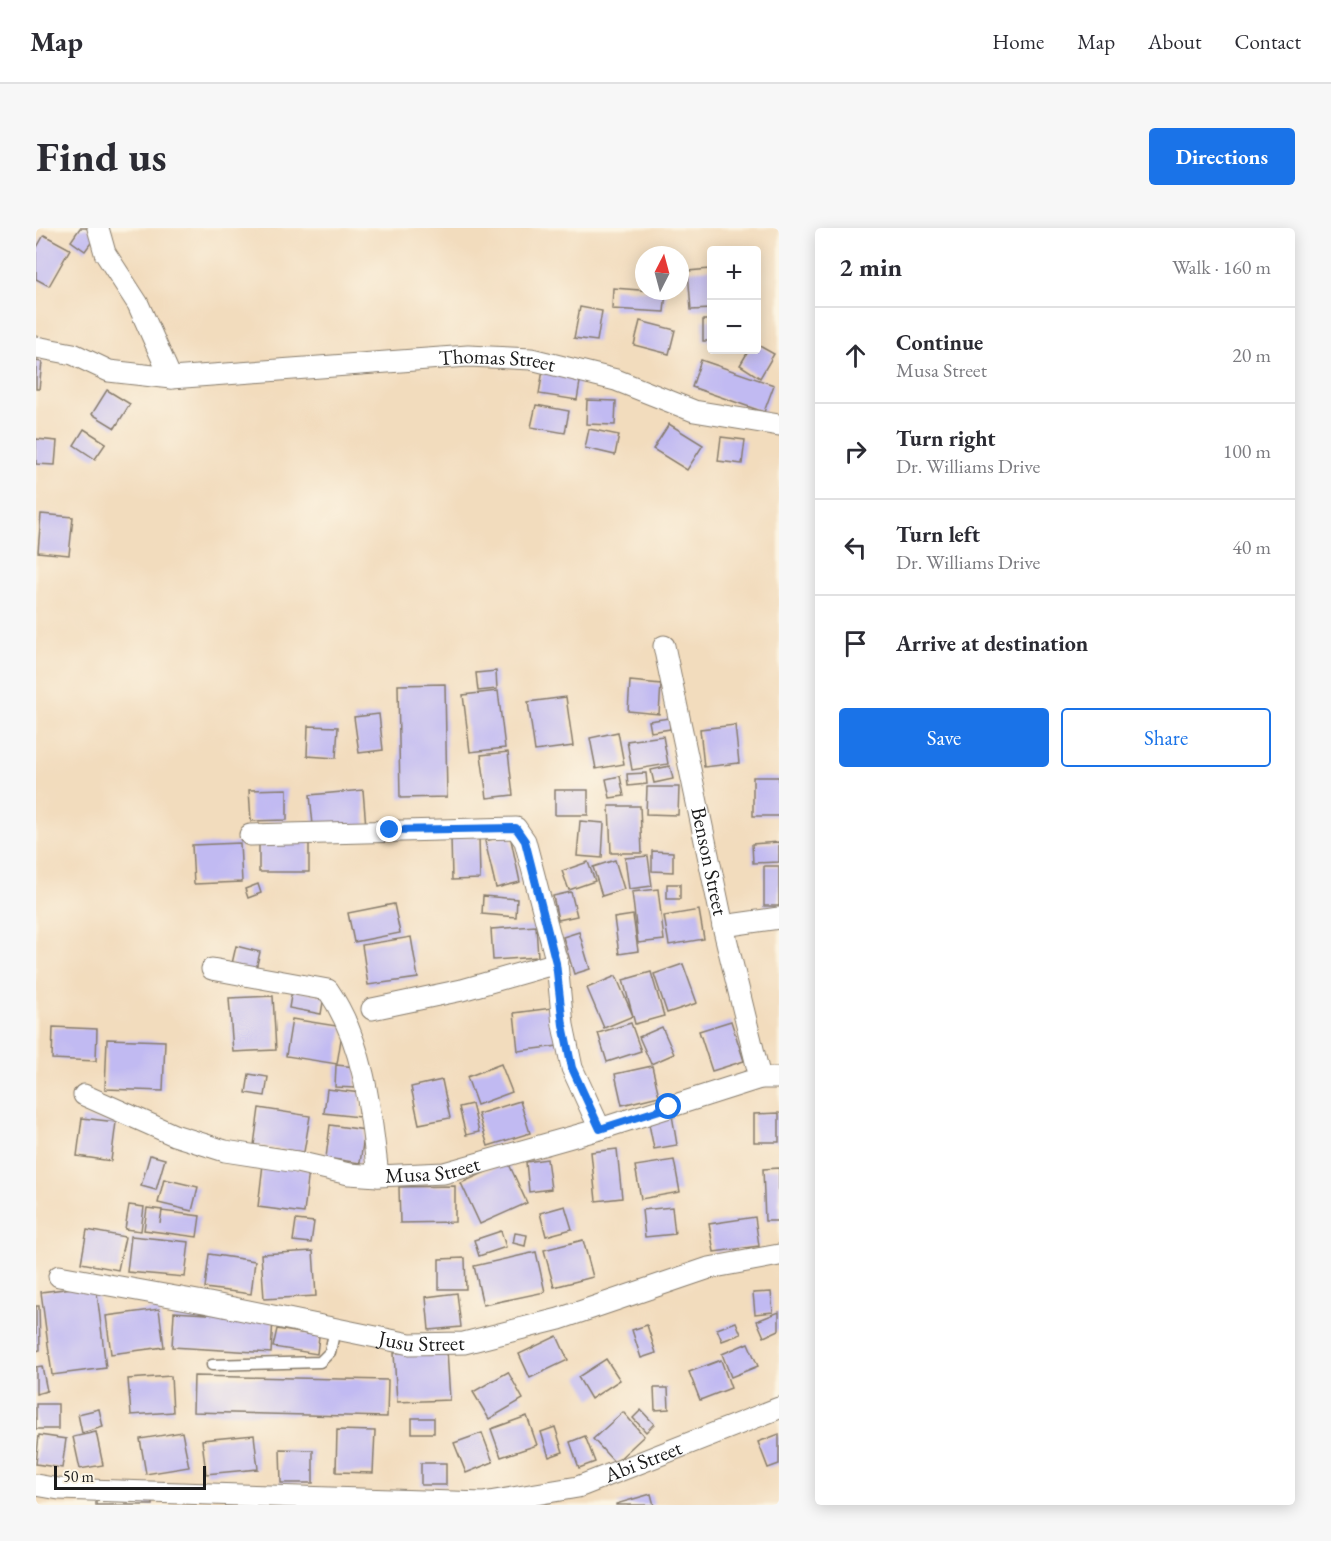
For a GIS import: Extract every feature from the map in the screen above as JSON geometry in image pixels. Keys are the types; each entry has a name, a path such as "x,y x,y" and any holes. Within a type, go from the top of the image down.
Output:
{"street":[{"path":"98,228 105,253 138,304 171,378"},
{"name":"Thomas Street","path":"36,347 73,354 109,370 171,378 468,356 531,359 616,380 694,411 779,425"},
{"name":"Benson Street","path":"664,646 723,926 770,1078"},
{"path":"250,835 516,828 525,841 556,963 563,1025 572,1068 600,1129"},
{"path":"723,926 779,918"},
{"path":"372,1009 462,990 556,963"},
{"path":"212,969 328,990 353,1036 372,1114 378,1176"},
{"name":"Musa Street","path":"84,1095 174,1135 225,1151 297,1162 349,1174 378,1176 444,1173 770,1078"},
{"name":"Jusu Street","path":"59,1276 410,1344 464,1343 559,1319 709,1268 779,1255"},
{"name":"Abi Street","path":"36,1485 59,1497 483,1503 578,1487 779,1408"}],"lane":[{"path":"212,1365 320,1362 330,1352 335,1329"}],"building":[{"path":"80,228 86,228 96,236 85,251 71,241"},
{"path":"44,235 70,249 49,286 36,279 36,249"},
{"path":"707,269 707,309 691,310 689,271"},
{"path":"613,288 635,290 635,300 665,300 664,312 612,309"},
{"path":"580,307 602,311 597,341 574,338"},
{"path":"703,320 707,320 707,341 703,341"},
{"path":"640,321 675,330 669,354 634,345"},
{"path":"761,347 774,354 760,378 740,365 747,354 761,354"},
{"path":"701,360 774,385 764,412 692,387"},
{"path":"36,361 42,362 39,389 36,389"},
{"path":"543,370 581,376 577,400 539,394"},
{"path":"107,390 130,404 115,428 92,414"},
{"path":"587,400 616,401 615,425 586,424"},
{"path":"536,405 569,411 565,433 531,427"},
{"path":"669,424 703,445 687,470 653,449"},
{"path":"84,429 106,443 95,459 74,445"},
{"path":"589,429 619,435 615,455 585,448"},
{"path":"721,437 745,440 742,464 718,461"},
{"path":"36,439 57,441 55,465 36,464"},
{"path":"41,514 73,517 69,555 38,552"},
{"path":"496,671 497,689 478,691 476,673"},
{"path":"630,681 661,684 659,714 628,711"},
{"path":"445,684 447,797 400,798 398,685"},
{"path":"498,691 505,748 470,752 463,695"},
{"path":"566,697 573,746 535,751 528,702"},
{"path":"379,714 383,750 359,753 354,717"},
{"path":"669,718 670,729 651,732 649,721"},
{"path":"735,725 739,763 704,767 700,729"},
{"path":"308,726 338,727 336,758 307,756"},
{"path":"618,732 624,764 596,769 590,738"},
{"path":"663,736 668,764 632,770 627,741"},
{"path":"508,752 513,795 487,798 481,755"},
{"path":"670,766 673,779 654,783 651,770"},
{"path":"646,773 647,784 628,786 627,774"},
{"path":"620,776 624,796 610,798 606,779"},
{"path":"753,777 779,777 779,816 753,816"},
{"path":"647,787 679,787 678,815 646,814"},
{"path":"287,789 287,820 251,821 249,790"},
{"path":"363,790 366,827 313,825 310,795"},
{"path":"555,790 588,790 588,815 555,815"},
{"path":"609,806 640,806 642,853 611,853"},
{"path":"580,821 604,823 602,858 577,856"},
{"path":"510,835 520,882 496,888 485,841"},
{"path":"479,836 480,879 452,880 451,837"},
{"path":"259,840 309,840 309,872 259,872"},
{"path":"779,842 779,862 753,863 752,844"},
{"path":"240,843 242,882 194,884 192,845"},
{"path":"652,851 673,852 673,872 652,871"},
{"path":"648,856 652,886 629,889 625,858"},
{"path":"615,860 624,889 602,896 593,867"},
{"path":"588,862 595,881 569,890 562,871"},
{"path":"764,866 779,866 779,906 764,906"},
{"path":"258,884 261,893 248,898 245,889"},
{"path":"667,884 680,884 680,899 667,899"},
{"path":"658,889 664,940 638,943 632,892"},
{"path":"571,892 577,916 558,920 553,896"},
{"path":"483,896 517,899 516,917 482,914"},
{"path":"394,904 400,933 354,942 348,913"},
{"path":"699,910 704,939 669,945 664,916"},
{"path":"633,915 638,951 619,954 614,918"},
{"path":"536,926 538,957 493,960 491,929"},
{"path":"579,932 590,969 574,974 563,937"},
{"path":"411,937 418,978 368,985 362,945"},
{"path":"236,946 260,952 255,973 231,968"},
{"path":"683,964 697,1003 667,1013 654,974"},
{"path":"651,972 664,1016 635,1024 623,980"},
{"path":"616,976 633,1016 604,1028 587,988"},
{"path":"292,990 324,996 321,1014 289,1008"},
{"path":"273,996 276,1050 233,1052 229,998"},
{"path":"552,1008 558,1046 518,1051 514,1013"},
{"path":"292,1019 343,1027 337,1064 286,1056"},
{"path":"731,1021 744,1061 712,1071 699,1031"},
{"path":"631,1023 641,1051 607,1062 598,1033"},
{"path":"53,1027 97,1029 96,1061 52,1059"},
{"path":"662,1027 674,1054 651,1064 639,1037"},
{"path":"107,1039 165,1041 163,1091 105,1089"},
{"path":"501,1064 512,1092 477,1105 467,1077"},
{"path":"336,1065 356,1067 355,1088 335,1087"},
{"path":"652,1066 659,1096 622,1105 615,1074"},
{"path":"249,1074 268,1077 265,1096 246,1093"},
{"path":"442,1080 450,1118 419,1124 411,1087"},
{"path":"327,1089 361,1093 359,1117 324,1113"},
{"path":"520,1101 530,1133 488,1146 478,1114"},
{"path":"472,1104 479,1132 466,1135 459,1107"},
{"path":"259,1108 310,1116 304,1152 254,1145"},
{"path":"779,1113 779,1142 754,1142 754,1114"},
{"path":"672,1115 677,1145 654,1149 648,1119"},
{"path":"82,1118 116,1122 111,1161 77,1156"},
{"path":"330,1125 365,1130 360,1163 326,1158"},
{"path":"617,1149 622,1198 596,1201 591,1152"},
{"path":"150,1155 165,1159 156,1190 141,1186"},
{"path":"547,1159 551,1189 529,1192 526,1162"},
{"path":"674,1160 680,1192 641,1199 635,1166"},
{"path":"508,1162 527,1203 480,1224 461,1183"},
{"path":"263,1164 309,1170 304,1213 258,1207"},
{"path":"779,1168 779,1221 765,1221 763,1169"},
{"path":"164,1179 198,1187 192,1211 158,1203"},
{"path":"455,1186 455,1222 400,1223 399,1187"},
{"path":"129,1205 144,1207 141,1231 125,1229"},
{"path":"565,1206 572,1229 546,1236 540,1213"},
{"path":"672,1207 675,1234 645,1237 642,1210"},
{"path":"147,1208 162,1210 160,1223 162,1211 200,1216 197,1237 144,1230"},
{"path":"755,1217 759,1246 714,1252 709,1224"},
{"path":"296,1220 314,1222 311,1243 293,1241"},
{"path":"87,1230 125,1237 118,1270 81,1263"},
{"path":"501,1231 506,1247 479,1256 474,1240"},
{"path":"515,1233 527,1235 525,1246 513,1243"},
{"path":"131,1236 189,1242 185,1277 127,1272"},
{"path":"583,1240 593,1277 554,1287 544,1250"},
{"path":"313,1251 316,1296 264,1299 261,1254"},
{"path":"536,1252 545,1292 483,1305 474,1266"},
{"path":"209,1254 255,1261 251,1294 205,1288"},
{"path":"465,1258 466,1289 439,1289 439,1259"},
{"path":"96,1285 106,1368 52,1375 41,1292"},
{"path":"771,1292 773,1312 755,1314 753,1293"},
{"path":"457,1293 461,1327 429,1330 426,1297"},
{"path":"36,1306 39,1306 40,1350 36,1351"},
{"path":"159,1309 164,1347 111,1354 106,1316"},
{"path":"174,1312 273,1318 271,1353 172,1347"},
{"path":"779,1312 779,1330 764,1337 757,1321"},
{"path":"736,1322 741,1334 722,1341 717,1329"},
{"path":"647,1325 656,1353 641,1358 632,1330"},
{"path":"277,1329 319,1336 317,1354 273,1347"},
{"path":"557,1336 568,1360 530,1378 519,1354"},
{"path":"748,1343 758,1366 731,1377 722,1354"},
{"path":"447,1350 450,1400 397,1402 394,1353"},
{"path":"606,1359 620,1380 591,1399 578,1377"},
{"path":"721,1360 731,1388 700,1400 689,1372"},
{"path":"42,1366 47,1391 36,1394 36,1367"},
{"path":"508,1372 523,1399 489,1419 473,1392"},
{"path":"171,1376 173,1412 131,1415 128,1379"},
{"path":"194,1376 388,1380 387,1417 193,1412"},
{"path":"654,1388 668,1388 669,1409 655,1410"},
{"path":"36,1404 58,1404 58,1429 36,1429"},
{"path":"99,1409 103,1427 82,1433 78,1414"},
{"path":"641,1410 654,1424 646,1432 633,1418"},
{"path":"623,1412 644,1436 615,1463 593,1439"},
{"path":"527,1416 537,1445 501,1457 491,1429"},
{"path":"412,1418 434,1418 434,1433 412,1433"},
{"path":"555,1427 563,1452 549,1457 541,1432"},
{"path":"337,1430 375,1431 373,1473 336,1472"},
{"path":"96,1432 103,1465 80,1469 73,1437"},
{"path":"182,1432 189,1467 146,1474 140,1439"},
{"path":"482,1433 493,1462 466,1473 454,1443"},
{"path":"779,1434 779,1464 768,1468 758,1442"},
{"path":"39,1435 66,1439 62,1468 36,1464"},
{"path":"254,1435 258,1469 206,1474 202,1440"},
{"path":"585,1436 595,1462 579,1468 570,1442"},
{"path":"280,1449 313,1450 313,1483 281,1483"},
{"path":"421,1463 446,1463 446,1485 421,1485"},
{"path":"651,1494 654,1505 616,1505 616,1504"},
{"path":"96,1501 153,1502 153,1505 96,1505"}],"route":[{"path":"390,830 507,826 516,828 525,841 556,963 563,1025 572,1068 600,1129 669,1107"}]}
